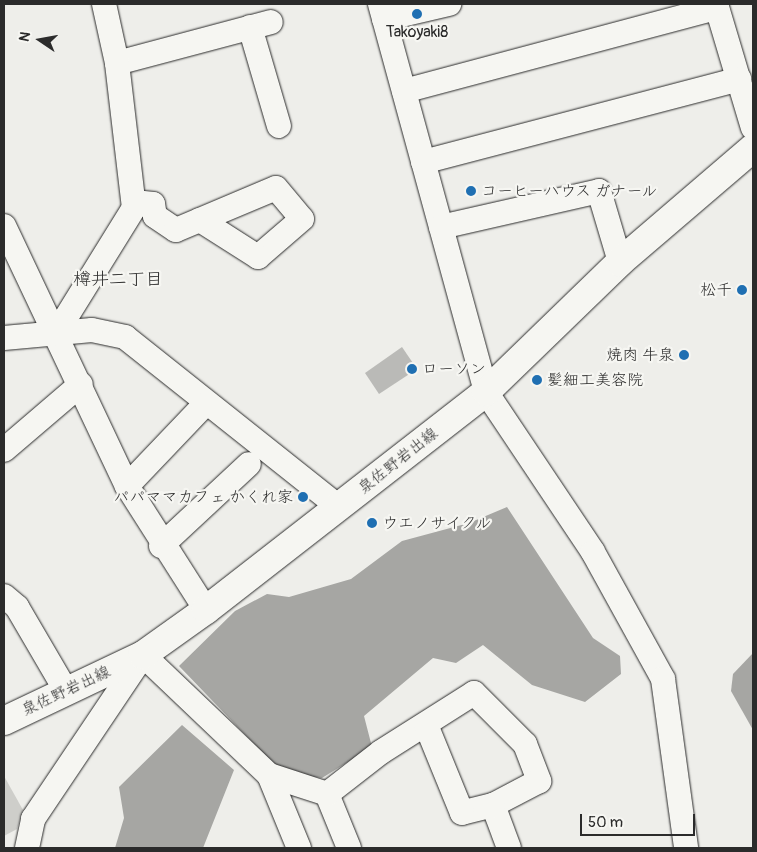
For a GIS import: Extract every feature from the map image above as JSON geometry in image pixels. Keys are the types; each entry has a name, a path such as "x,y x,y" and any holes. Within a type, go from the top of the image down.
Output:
{"main road":[{"name":"泉佐野岩出線","path":"4,721 143,655 206,610 486,392 620,262 753,148"}],"street":[{"path":"57,332 134,208 116,63 104,4"},
{"path":"449,4 382,12 486,392 593,552 663,679 686,848"},
{"path":"404,91 717,6 753,128"},
{"path":"116,63 261,25 279,126"},
{"path":"423,162 739,79"},
{"path":"441,227 599,191 620,262"},
{"path":"134,202 152,204 155,216 176,230 200,220"},
{"path":"4,226 57,332 127,486 161,546 206,610"},
{"path":"4,338 92,330 125,337 205,404 338,507"},
{"path":"4,450 81,384"},
{"path":"127,486 205,404"},
{"path":"161,546 249,464"},
{"path":"4,596 17,606 66,691"},
{"path":"28,848 33,819 143,655 269,775 299,848"},
{"path":"327,794 426,725 474,693 525,744 539,781 493,805 462,813 426,725"},
{"path":"269,775 327,794 349,848"},
{"path":"493,805 509,848"}],"shaded area":[{"path":"507,507 593,638 620,656 621,674 585,702 532,685 483,645 456,663 433,658 364,716 372,747 322,778 282,773 179,666 235,611 267,594 289,597 351,579 402,541 469,523"},
{"path":"753,653 753,730 731,691 733,674"},
{"path":"182,725 234,770 203,848 115,848 124,818 119,787"},
{"path":"4,776 23,810 17,829 4,836"}],"building":[{"path":"402,347 417,369 379,394 365,373"}],"place":[{"name":"Takoyaki8","path":"417,14"},
{"name":"コーヒーハウス ガナール","path":"471,191"},
{"name":"松千","path":"742,290"},
{"name":"焼肉 牛泉","path":"684,355"},
{"name":"ローソン","path":"412,369"},
{"name":"髪細工美容院","path":"537,380"},
{"name":"パパママカフェ かくれ家","path":"303,497"},
{"name":"ウエノサイクル","path":"372,523"}],"district":[{"name":"樽井二丁目","path":"118,280"}]}
